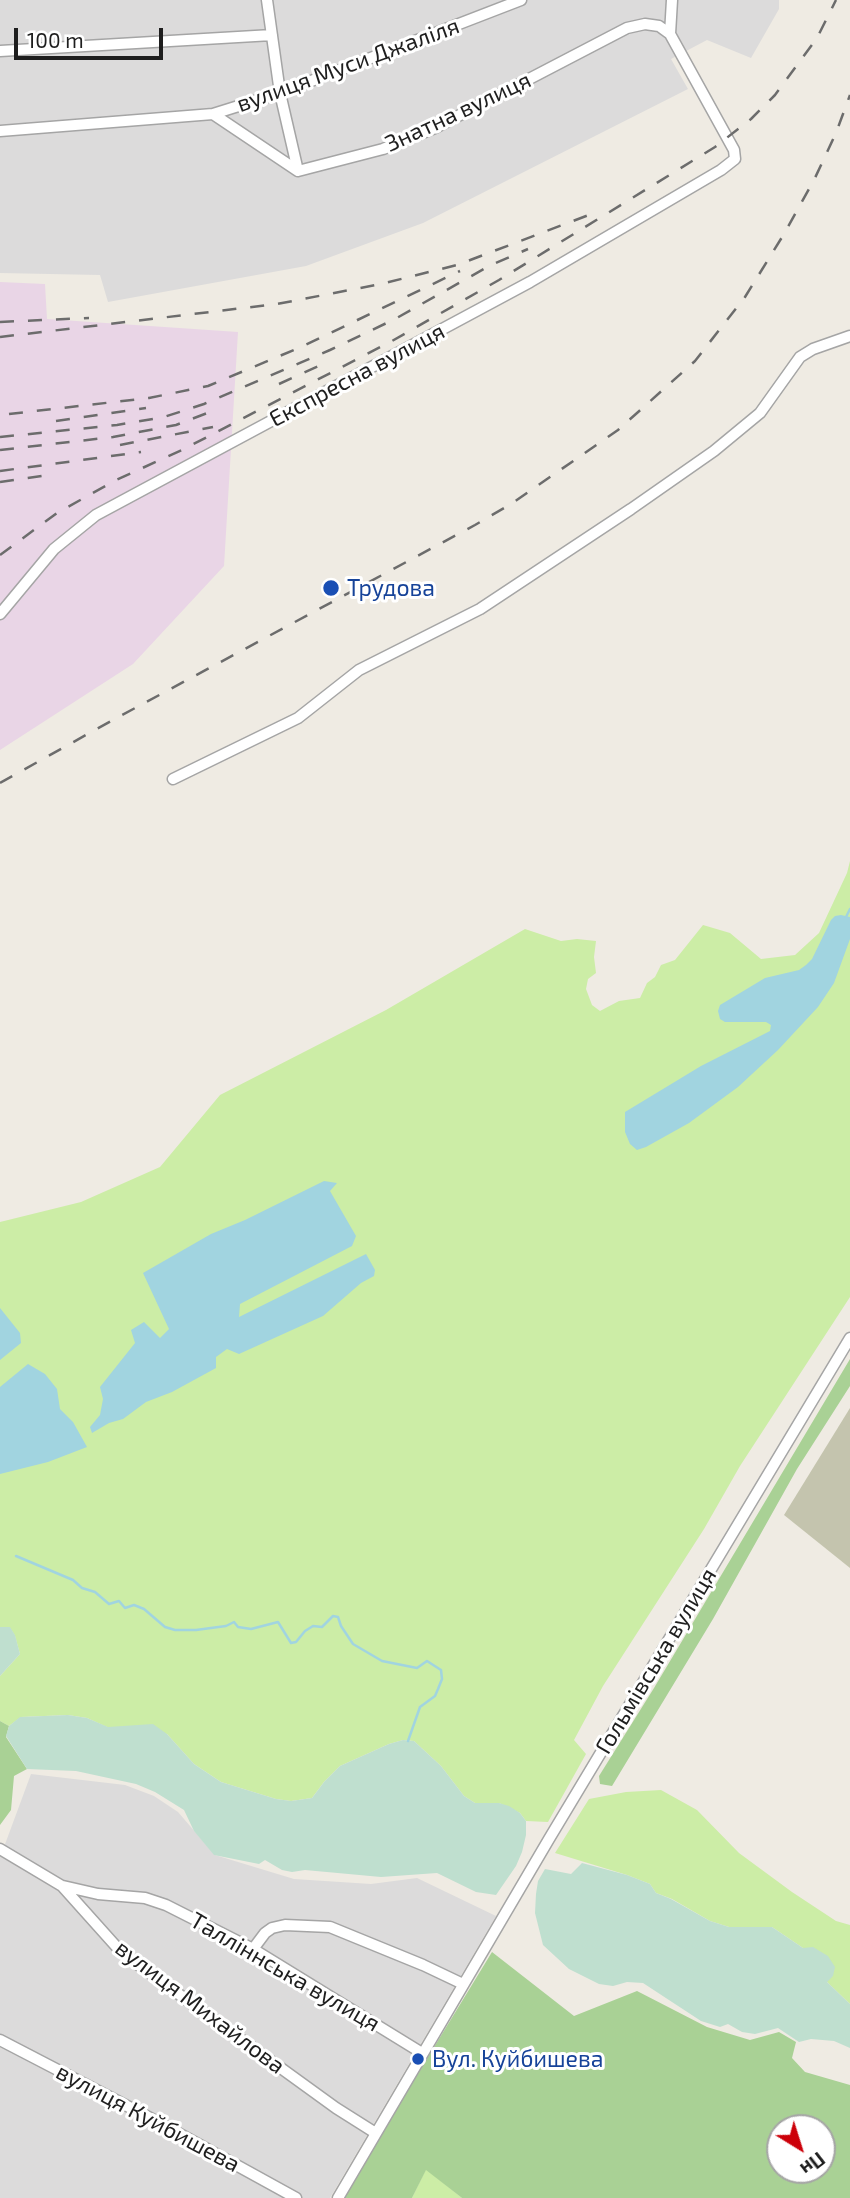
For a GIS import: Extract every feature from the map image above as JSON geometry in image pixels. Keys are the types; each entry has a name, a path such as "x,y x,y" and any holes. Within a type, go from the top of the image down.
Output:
{"street":[{"path":"267,0 281,93 298,172"},
{"name":"вулиця Муси Джаліля","path":"213,114 281,93 521,0"},
{"path":"670,34 672,0"},
{"name":"Знатна вулиця","path":"298,172 383,149 435,128 628,28 645,24 659,26 670,34"},
{"name":"Експресна вулиця","path":"0,614 54,549 96,515 530,282 721,170 735,159 734,150 670,34"},
{"path":"0,51 272,35"},
{"path":"0,131 213,114 298,172"},
{"path":"173,779 298,718 359,670 480,609 714,451 760,413 800,357 813,349 850,336"},
{"name":"Гольмівська вулиця","path":"338,2198 374,2133 850,1338"},
{"name":"вулиця Михайлова","path":"0,1849 62,1886 122,1952 374,2133"},
{"name":"Талліннська вулиця","path":"62,1886 98,1894 155,1900 253,1948 422,2053"},
{"path":"253,1948 272,1928 330,1927 463,1984"},
{"name":"вулиця Куйбишева","path":"0,2040 170,2128 296,2198"}],"shaded area":[{"path":"0,0 779,0 779,9 751,58 707,40 671,59 688,89 423,223 306,266 108,302 100,275 0,273"},
{"path":"0,282 45,284 47,319 238,332 224,566 133,664 0,750"},
{"path":"850,1408 850,1568 784,1515"},
{"path":"0,1627 10,1627 20,1654 0,1676"},
{"path":"68,1715 87,1718 108,1727 153,1724 167,1734 194,1764 221,1782 291,1801 312,1798 340,1766 389,1744 403,1740 414,1741 441,1766 464,1796 475,1803 499,1803 509,1806 520,1813 526,1821 522,1852 516,1866 496,1895 476,1892 437,1873 381,1877 305,1870 292,1872 282,1870 265,1860 259,1864 214,1855 194,1831 184,1810 155,1792 136,1784 76,1771 27,1769 6,1736 9,1726 20,1717"},
{"path":"31,1774 125,1785 154,1796 178,1812 215,1855 294,1879 371,1884 417,1878 496,1916 330,2198 0,2198 0,1845 4,1847"},
{"path":"582,1863 650,1884 656,1893 710,1921 729,1927 772,1927 803,1948 813,1947 828,1956 835,1967 833,1976 827,1982 850,2004 850,2048 834,2041 811,2039 799,2042 778,2028 755,2034 742,2032 728,2024 720,2027 701,2021 643,1983 627,1982 613,1986 599,1984 569,1969 543,1945 535,1913 536,1894 538,1881 545,1869 571,1874"}],"green space":[{"path":"850,861 850,1297 740,1466 704,1529 603,1686 574,1740 586,1754 548,1822 526,1821 520,1813 499,1803 475,1803 464,1796 441,1766 414,1741 403,1740 389,1744 340,1766 312,1798 291,1801 221,1782 194,1764 167,1734 107,1727 87,1718 68,1715 21,1717 9,1726 0,1721 0,1676 20,1654 10,1628 0,1627 0,1222 81,1202 160,1167 220,1095 386,1010 525,929 561,941 596,941 596,973 588,979 586,989 592,1005 600,1011 619,1001 640,998 647,983 655,977 661,965 675,960 703,925 730,933 761,959 795,955 819,933"},
{"path":"850,1359 850,1386 797,1469 713,1619 612,1786 600,1784 599,1776"},
{"path":"0,1721 9,1726 6,1737 27,1769 14,1776 11,1810 0,1825"},
{"path":"661,1790 697,1810 739,1853 792,1892 836,1921 850,1925 850,2004 827,1982 803,1948 772,1927 729,1927 710,1921 656,1893 650,1884 555,1853 589,1799 626,1792"},
{"path":"492,1952 574,2016 637,1991 707,2027 750,2040 779,2032 796,2042 792,2058 805,2072 850,2085 850,2198 462,2198 426,2170 412,2198 342,2198"},
{"path":"426,2169 462,2198 412,2198"}],"water":[{"path":"841,915 850,917 850,939 834,983 818,1007 778,1050 738,1087 689,1123 646,1147 637,1150 630,1144 625,1132 625,1112 701,1066 770,1031 771,1025 766,1022 725,1022 720,1019 720,1005 765,978 799,970 806,965 812,959 831,920"},
{"path":"324,1181 337,1183 330,1191 356,1236 352,1246 240,1304 239,1317 366,1254 375,1270 374,1276 361,1283 323,1316 239,1354 227,1349 216,1357 216,1368 172,1392 146,1402 123,1419 109,1423 92,1433 90,1427 100,1415 103,1399 100,1387 135,1343 131,1330 144,1322 160,1338 169,1329 143,1273 211,1234"},
{"path":"0,1308 20,1333 21,1343 0,1360"},
{"path":"28,1364 45,1374 57,1389 60,1409 73,1422 87,1447 48,1462 0,1474 0,1387"}],"waterway":[{"path":"846,917 850,909"},
{"path":"16,1556 73,1580 82,1588 95,1592 109,1604 119,1601 125,1608 134,1605 144,1609 165,1627 175,1630 226,1626 234,1622 238,1627 251,1629 278,1622 291,1643 296,1642 313,1626 322,1627 333,1616 338,1617 353,1644 382,1661 417,1668 427,1661 441,1670 442,1679 435,1696 420,1707 408,1741"}],"railway":[{"path":"0,555 57,513 116,480 182,450 392,341 499,280 715,147 751,119 775,95 817,38 836,0"},
{"path":"0,783 475,525 511,504 618,430 695,361 745,297 814,180 850,95"},
{"path":"0,337 277,304 381,284 457,265 594,213"},
{"path":"0,437 117,425 164,417 204,404 395,319 491,265 528,249"},
{"path":"9,414 149,398 208,386 301,347 460,271"},
{"path":"0,322 89,318"},
{"path":"279,384 323,364"},
{"path":"56,421 146,408"},
{"path":"0,450 113,437 176,425 210,412"},
{"path":"120,445 213,427"},
{"path":"0,471 141,452"},
{"path":"0,482 55,474"}],"place":[{"name":"Трудова","path":"331,588"},
{"name":"Вул. Куйбишева","path":"418,2059"}]}
